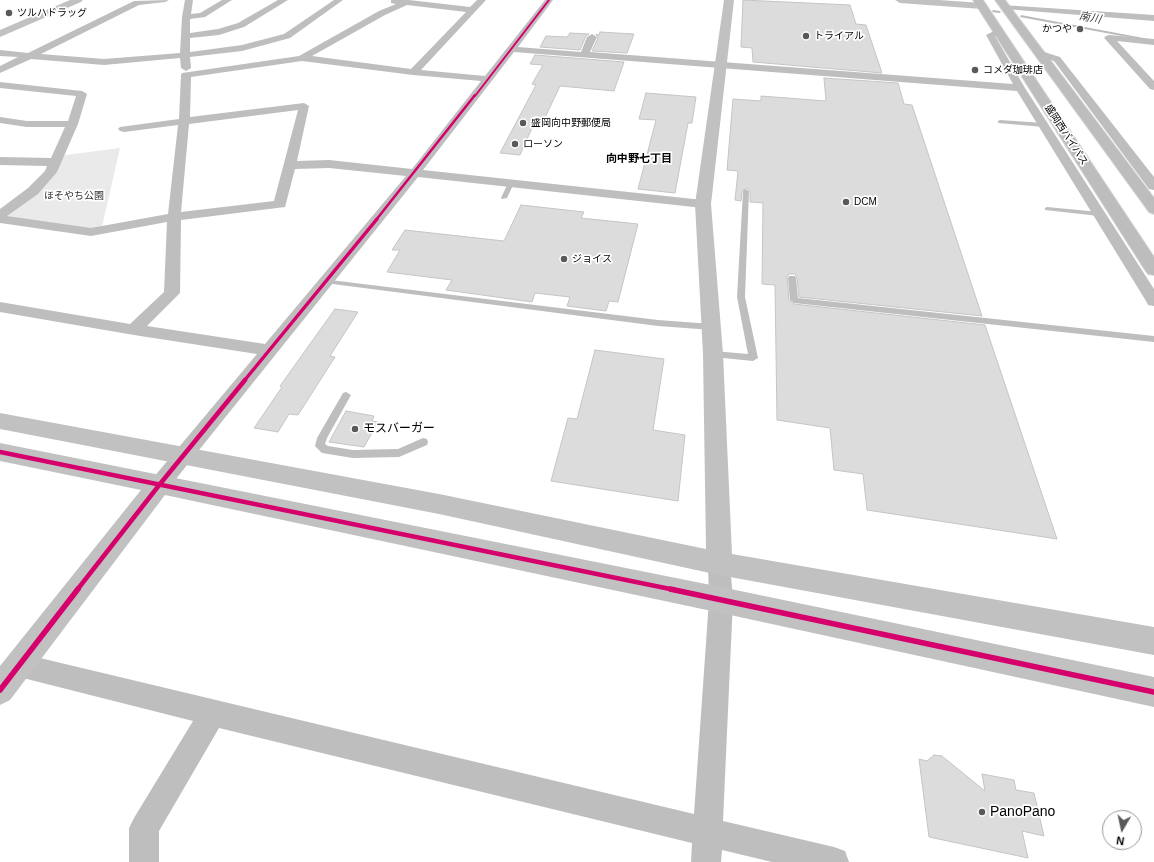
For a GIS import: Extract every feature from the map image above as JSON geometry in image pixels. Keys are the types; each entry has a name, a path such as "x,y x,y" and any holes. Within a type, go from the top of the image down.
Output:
{"highway":[{"path":"1002,3 1154,209"},
{"name":"盛岡西バイパス","path":"977,4 999,32 1154,270"}],"street":[{"path":"0,29 65,0"},
{"path":"0,34 78,0"},
{"path":"0,70 136,3 165,0"},
{"path":"134,330 172,294 174,218 184,121 186,75 185,36 189,0"},
{"path":"186,17 202,15 228,0"},
{"path":"185,36 219,32 241,25 284,0"},
{"path":"0,53 104,62 185,55 242,48 287,36 340,0"},
{"path":"384,0 472,10"},
{"path":"413,72 482,0"},
{"path":"0,690 160,484 414,173 549,0"},
{"path":"706,862 721,600 712,327 703,204 729,0"},
{"path":"900,0 977,4"},
{"path":"302,58 382,13 407,2"},
{"path":"1002,3 1154,18"},
{"path":"1122,8 1130,16"},
{"path":"999,32 990,35 1020,88 1154,301"},
{"path":"584,55 592,37"},
{"path":"1154,42 1109,38 1154,87"},
{"path":"510,49 1020,88"},
{"path":"1041,54 1057,59 1154,186"},
{"path":"186,75 302,58 413,72 487,79"},
{"path":"0,85 82,94 72,124 51,172 33,191 0,215"},
{"path":"0,219 91,232 174,218 280,204 304,106 124,129"},
{"path":"0,120 27,124 72,124"},
{"path":"0,161 56,162"},
{"path":"290,165 329,164 703,204"},
{"path":"0,307 134,330 268,350"},
{"path":"0,421 439,504 719,563 1154,641"},
{"path":"0,452 721,600 1154,692"},
{"path":"19,665 834,862"},
{"path":"144,862 144,828 213,713"}],"lane":[{"path":"1000,122 1044,125"},
{"path":"504,198 511,183"},
{"path":"713,354 753,358 741,297 746,191"},
{"path":"1047,209 1099,214"},
{"path":"792,278 794,300 1154,339"},
{"path":"325,281 658,323 712,327"},
{"path":"346,396 322,438 320,446 326,450 353,454 399,453 423,442"}],"green space":[{"name":"ほそやち公園","path":"120,148 101,231 0,215 33,191 58,156"}],"building":[{"name":"トライアル","path":"743,0 850,5 856,24 866,25 882,73 753,62 752,48 741,47"},
{"path":"600,32 634,34 627,53 592,51 598,38 596,34 599,35"},
{"path":"570,33 589,34 586,36 580,50 540,47 546,36 567,37"},
{"path":"535,55 624,62 614,91 560,86 540,128 532,128 520,155 500,153 536,85 532,84 543,65 530,64"},
{"path":"824,78 898,83 904,104 912,105 982,316 799,297 797,278 795,274 789,274 787,277 789,300 794,304 985,325 1057,539 867,510 863,474 834,470 830,428 777,420 775,285 762,284 763,203 750,202 750,191 747,188 742,191 741,201 735,200 738,171 727,170 733,99 761,101 761,96 826,101"},
{"path":"646,93 696,97 692,123 688,123 675,193 638,189 656,120 639,119"},
{"name":"ジョイス","path":"521,205 584,212 581,218 638,224 618,302 609,301 606,311 567,306 570,297 535,293 532,302 446,290 452,280 387,272 400,250 392,250 405,230 504,241"},
{"path":"335,309 358,312 330,356 335,357 298,415 289,414 278,432 254,428 282,387 280,386"},
{"path":"595,350 664,359 653,430 685,435 678,501 551,481 568,418 577,419"},
{"name":"モスバーガー","path":"346,411 374,416 372,421 378,422 364,447 329,442"},
{"name":"PanoPano","path":"934,755 942,756 985,791 982,774 1014,780 1016,790 1034,793 1044,836 1022,831 1028,858 929,837 919,759 927,761"}],"waterway":[{"name":"南川","path":"993,11 999,12"},
{"name":"南川","path":"1021,16 1154,41"}],"cycle path":[{"path":"0,690 160,484 415,173 549,0"},
{"path":"0,452 721,600 1154,692"}],"place":[{"name":"ツルハドラッグ","path":"9,13"},
{"name":"かつや","path":"1080,29"},
{"name":"トライアル","path":"806,36"},
{"name":"コメダ珈琲店","path":"975,70"},
{"name":"盛岡向中野郵便局","path":"523,123"},
{"name":"ローソン","path":"515,144"},
{"name":"DCM","path":"846,202"},
{"name":"ジョイス","path":"564,259"},
{"name":"モスバーガー","path":"355,429"},
{"name":"PanoPano","path":"982,812"}],"district":[{"name":"向中野七丁目","path":"639,159"}]}
